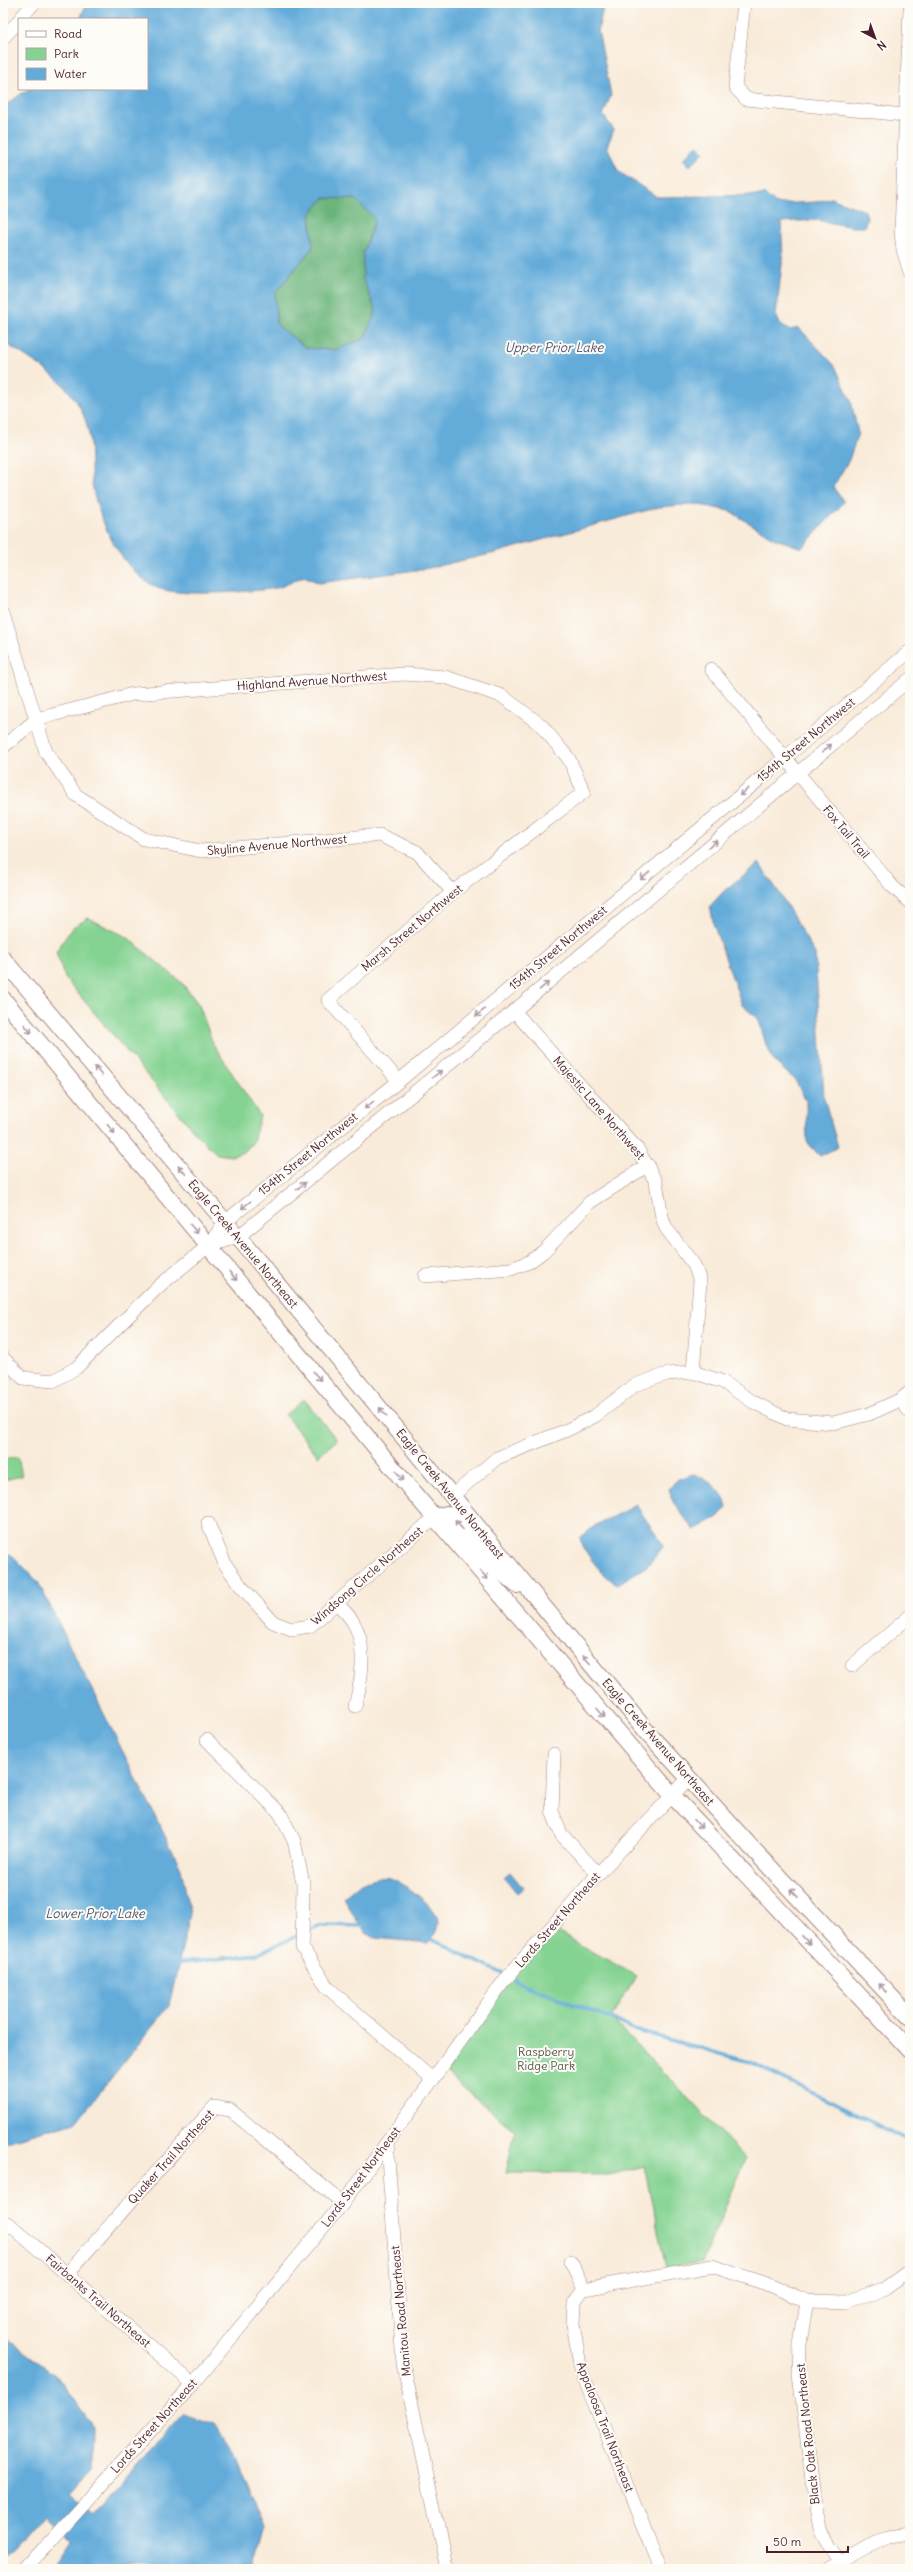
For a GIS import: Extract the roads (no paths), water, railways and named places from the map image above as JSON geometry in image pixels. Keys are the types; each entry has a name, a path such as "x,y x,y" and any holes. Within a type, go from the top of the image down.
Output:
{"main road":[{"name":"Eagle Creek Avenue Northeast","path":"3,959 238,1237 538,1600 689,1778 910,2017"},
{"name":"Eagle Creek Avenue Northeast","path":"3,999 435,1518 672,1795 910,2050"},
{"path":"435,1518 449,1515 503,1576 538,1600"}],"street":[{"path":"22,18 34,3"},
{"path":"744,3 735,87 746,99 904,115"},
{"path":"910,10 904,115 901,232 903,250 910,272"},
{"path":"3,38 18,22"},
{"name":"Skyline Avenue Northwest","path":"3,612 37,718 46,752 76,795 144,840 201,851 379,835 417,852 453,892"},
{"name":"154th Street Northwest","path":"3,1358 23,1378 53,1381 76,1368 159,1286 208,1246 225,1222 399,1081 785,758 910,651"},
{"name":"Fox Tail Trail","path":"711,669 892,886 910,902"},
{"name":"Highland Avenue Northwest","path":"3,747 37,718 133,694 405,674 446,677 502,696 541,725 569,759 584,792"},
{"name":"154th Street Northwest","path":"208,1246 238,1237 514,1011 910,679"},
{"name":"Marsh Street Northwest","path":"399,1081 328,1000 453,892 584,792"},
{"name":"Majestic Lane Northwest","path":"514,1011 638,1150 648,1165 656,1182 662,1217 666,1228 694,1265 700,1281 693,1372"},
{"path":"425,1276 511,1269 529,1262 544,1251 590,1202 648,1165"},
{"path":"452,1496 497,1458 567,1430 595,1416 635,1385 667,1374 693,1372 723,1382 753,1402 788,1419 833,1423 870,1414 905,1396 910,1412"},
{"name":"Windsong Circle Northeast","path":"208,1523 225,1564 240,1585 273,1622 291,1629 310,1626 435,1518"},
{"path":"337,1603 353,1621 361,1639 362,1681 355,1706"},
{"path":"852,1666 910,1616"},
{"path":"207,1740 280,1813 294,1841 302,1883 302,1947 327,1987 433,2080"},
{"path":"554,1754 552,1811 561,1834 598,1874"},
{"name":"Lords Street Northeast","path":"25,2569 193,2384 343,2204 504,1981 598,1874 689,1778"},
{"name":"Quaker Trail Northeast","path":"67,2274 214,2107 230,2110 343,2204"},
{"name":"Manitou Road Northeast","path":"387,2144 403,2363 447,2569"},
{"name":"Fairbanks Trail Northeast","path":"3,2230 8,2224 193,2384"},
{"path":"571,2262 584,2290 712,2266 764,2283 807,2301 846,2302 886,2288 910,2270"},
{"name":"Appaloosa Trail Northeast","path":"584,2290 574,2303 573,2324 581,2370 660,2569"},
{"name":"Black Oak Road Northeast","path":"807,2301 800,2344 799,2374 814,2497 820,2527 835,2565"},
{"path":"835,2565 886,2537 910,2534"}],"water":[{"name":"Upper Prior Lake","path":"87,3 604,3 598,30 611,95 603,115 614,130 607,146 618,171 657,197 765,195 776,204 816,202 831,198 865,211 867,219 864,227 852,227 818,220 781,222 783,256 776,315 780,324 789,330 799,328 835,366 851,401 858,433 849,460 833,487 844,502 802,548 773,538 730,511 695,504 659,507 495,553 424,569 319,583 304,576 276,588 249,591 194,593 163,590 153,586 142,578 123,558 108,533 94,494 91,476 90,439 86,422 80,408 63,385 52,375 28,357 3,342 3,107 27,90 148,90 148,18 80,18","holes":["324,198 355,199 375,219 363,254 363,279 376,311 365,338 336,350 306,348 276,324 275,293 313,247 310,214"]},
{"path":"697,145 704,152 690,166 683,159"},
{"path":"759,863 782,897 815,954 824,1098 838,1147 820,1156 807,1142 806,1101 795,1080 775,1062 766,1045 759,1020 742,1005 714,926 710,906 725,890"},
{"path":"693,1474 710,1482 723,1496 727,1507 718,1517 694,1530 673,1502 669,1489 678,1479"},
{"path":"636,1505 664,1546 647,1566 618,1584 607,1577 595,1564 585,1550 580,1538 596,1525"},
{"name":"Lower Prior Lake","path":"3,1551 13,1556 38,1582 181,1868 190,1914 169,2006 76,2122 3,2143"},
{"path":"510,1872 523,1888 517,1893 504,1877"},
{"path":"375,1878 388,1878 396,1880 426,1902 432,1909 436,1915 438,1924 429,1943 375,1938 369,1935 360,1925 344,1897 361,1883"},
{"path":"3,2336 56,2375 93,2427 92,2469 69,2495 92,2514 184,2414 214,2424 236,2457 265,2528 254,2569 57,2569 56,2562 71,2540 47,2516 3,2556"}],"waterway":[{"path":"305,1932 321,1925 365,1926"},
{"path":"174,1964 258,1954 299,1935"},
{"path":"429,1938 525,1985 611,2018 634,2030 750,2062 910,2141"}],"park label":[{"name":"Raspberry Ridge Park","path":"546,2059"}]}
